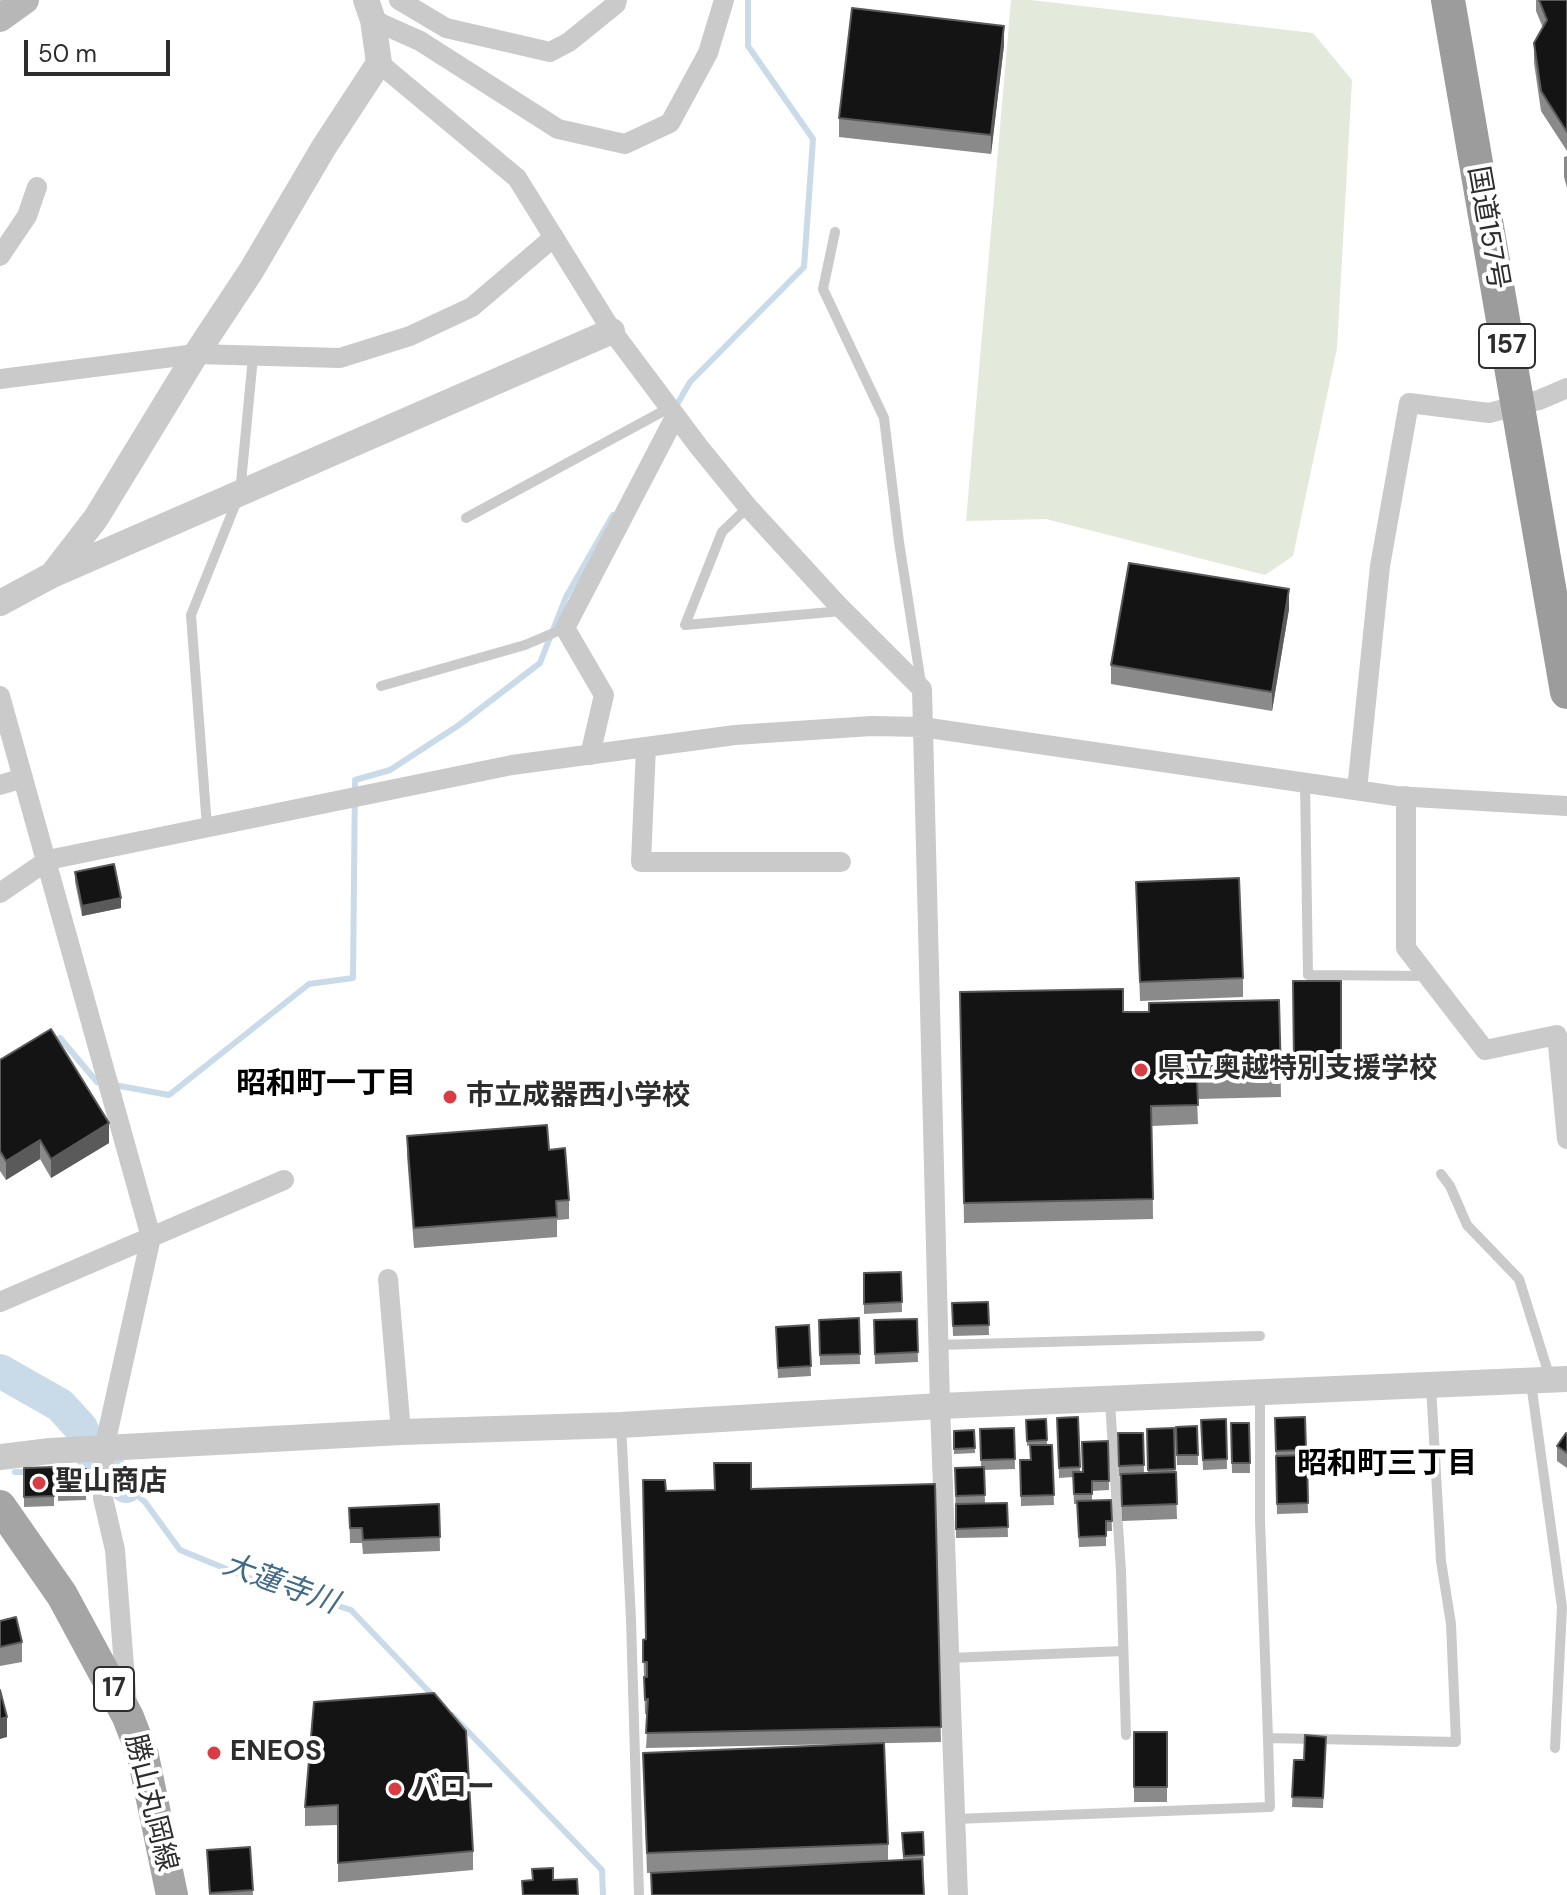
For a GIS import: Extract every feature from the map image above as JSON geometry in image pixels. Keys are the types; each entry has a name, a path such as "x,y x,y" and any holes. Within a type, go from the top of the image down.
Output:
{"highway":[{"name":"国道157号","path":"1448,0 1541,398"},
{"name":"国道157号","path":"1471,0 1541,398 1560,571 1567,692"}],"main road":[{"path":"0,18 25,0"},
{"name":"勝山丸岡線","path":"0,1506 62,1595 128,1717 143,1756 172,1895"}],"street":[{"path":"399,0 446,28 550,52 569,42 617,0"},
{"path":"370,10 558,129 625,144 670,123 708,53 724,0"},
{"path":"370,10 379,63 517,178 612,331 672,412 748,507 844,611 922,689 938,1345 958,1895"},
{"path":"52,575 96,518 379,63"},
{"path":"0,256 27,216 37,187"},
{"path":"0,379 196,354 340,358 410,336 472,307 554,237"},
{"path":"0,603 52,575 612,331"},
{"path":"1357,790 1380,566 1409,403 1489,413 1541,398"},
{"path":"590,755 604,695 565,628 672,412"},
{"path":"0,696 151,1237 104,1449 103,1498 115,1550 128,1717"},
{"path":"0,893 48,860 512,765 735,735 872,726 922,727 1406,796 1567,806"},
{"path":"646,747 641,862 841,862"},
{"path":"0,785 23,778"},
{"path":"1406,796 1406,948 1485,1050 1557,1035 1567,1139"},
{"path":"0,1302 284,1180"},
{"path":"388,1279 401,1432"},
{"path":"0,1457 50,1451 401,1432 621,1425 940,1406 1549,1380"}],"lane":[{"path":"835,232 823,289 884,418 922,689"},
{"path":"207,827 191,615 240,493 253,357"},
{"path":"466,518 672,412"},
{"path":"748,507 722,532 685,625 844,611"},
{"path":"381,686 525,645 565,628"},
{"path":"1305,781 1308,975 1429,976"},
{"path":"1441,1174 1450,1186 1467,1225 1519,1279 1549,1380 1562,1607 1555,1748"},
{"path":"938,1345 1260,1336"},
{"path":"1268,1738 1456,1742 1451,1624 1441,1561 1431,1386"},
{"path":"955,1819 1270,1807 1260,1520 1260,1392"},
{"path":"1109,1398 1126,1735"},
{"path":"621,1425 631,1619 639,1895"},
{"path":"949,1658 1123,1651"}],"shaded area":[{"path":"1011,0 1313,33 1352,80 1337,348 1293,556 1265,575 1046,519 966,521"}],"building":[{"path":"1539,0 1567,0 1567,132 1541,91 1534,43 1547,20"},
{"path":"852,8 1004,26 991,135 839,118"},
{"path":"1129,563 1289,589 1272,692 1111,665"},
{"path":"114,864 121,898 82,906 75,872"},
{"path":"1239,878 1243,978 1140,982 1136,882"},
{"path":"1293,981 1341,981 1341,1063 1294,1064"},
{"path":"1123,989 1123,1012 1149,1012 1149,1003 1279,1000 1281,1077 1197,1079 1198,1105 1151,1106 1153,1199 964,1203 960,992"},
{"path":"51,1029 109,1123 51,1159 40,1140 6,1161 0,1151 0,1060"},
{"path":"547,1125 549,1150 565,1148 569,1200 556,1201 557,1217 414,1228 407,1136"},
{"path":"901,1272 902,1302 864,1304 864,1273"},
{"path":"988,1302 989,1325 953,1326 952,1303"},
{"path":"859,1318 860,1354 820,1355 819,1320"},
{"path":"917,1319 918,1352 875,1354 874,1320"},
{"path":"809,1325 811,1366 778,1368 776,1327"},
{"path":"1078,1417 1080,1467 1059,1468 1057,1418"},
{"path":"1305,1417 1306,1450 1276,1451 1275,1418"},
{"path":"1046,1419 1047,1440 1027,1441 1026,1420"},
{"path":"1226,1419 1227,1459 1203,1460 1201,1420"},
{"path":"1231,1423 1249,1423 1250,1463 1232,1463"},
{"path":"1197,1426 1198,1455 1177,1455 1176,1427"},
{"path":"1014,1428 1015,1459 981,1460 980,1429"},
{"path":"1174,1428 1175,1469 1148,1470 1147,1429"},
{"path":"974,1430 975,1448 954,1449 954,1431"},
{"path":"1118,1433 1143,1433 1144,1465 1119,1466"},
{"path":"1567,1434 1567,1453 1557,1446"},
{"path":"1108,1441 1109,1481 1092,1481 1092,1494 1074,1494 1073,1472 1083,1472 1082,1442"},
{"path":"1030,1445 1052,1445 1054,1495 1021,1496 1020,1460 1031,1460"},
{"path":"1307,1455 1308,1503 1277,1504 1276,1456"},
{"path":"714,1463 751,1463 751,1489 935,1484 941,1727 646,1733 648,1699 645,1700 644,1677 647,1677 647,1662 643,1662 643,1640 646,1639 643,1480 665,1480 666,1491 715,1490"},
{"path":"54,1467 54,1496 24,1497 24,1468"},
{"path":"984,1467 985,1495 956,1496 955,1468"},
{"path":"58,1469 86,1469 86,1491 58,1491"},
{"path":"1176,1472 1177,1504 1122,1506 1121,1474"},
{"path":"1111,1500 1112,1521 1106,1521 1106,1536 1079,1537 1077,1501"},
{"path":"1007,1503 1008,1527 956,1529 956,1504"},
{"path":"439,1504 440,1537 363,1540 362,1528 350,1528 349,1508"},
{"path":"16,1617 22,1642 0,1647 0,1621"},
{"path":"0,1690 7,1717 0,1719"},
{"path":"434,1693 466,1731 473,1851 338,1863 338,1805 305,1807 314,1702"},
{"path":"1134,1732 1167,1732 1167,1787 1134,1787"},
{"path":"1305,1735 1326,1737 1323,1798 1292,1797 1294,1760 1304,1760"},
{"path":"884,1743 888,1844 647,1853 643,1753"},
{"path":"923,1832 924,1855 904,1856 902,1833"},
{"path":"250,1847 253,1890 210,1893 207,1850"},
{"path":"922,1859 924,1895 652,1895 651,1873"},
{"path":"553,1868 553,1880 577,1879 578,1895 523,1895 522,1881 533,1880 532,1869"}],"waterway":[{"path":"675,408 690,382 804,267 813,139 748,46 748,0"},
{"path":"114,1085 169,1095 309,984 353,978 355,780 390,770 459,725 540,663 566,597 613,515"},
{"path":"51,1041 60,1038 97,1082 103,1083"},
{"name":"大蓮寺川","path":"0,1371 60,1405 81,1428 92,1455 126,1486"},
{"path":"15,1472 28,1472"},
{"name":"大蓮寺川","path":"79,1473 126,1486 145,1502 180,1550 246,1577 351,1610 436,1699"},
{"name":"大蓮寺川","path":"452,1715 602,1870 603,1895"}],"place":[{"name":"県立奥越特別支援学校","path":"1141,1070"},
{"name":"市立成器西小学校","path":"450,1097"},
{"name":"聖山商店","path":"39,1483"},
{"name":"ENEOS","path":"214,1753"},
{"name":"バロー","path":"395,1789"}],"district":[{"name":"昭和町一丁目","path":"326,1085"},
{"name":"昭和町三丁目","path":"1387,1465"}]}
